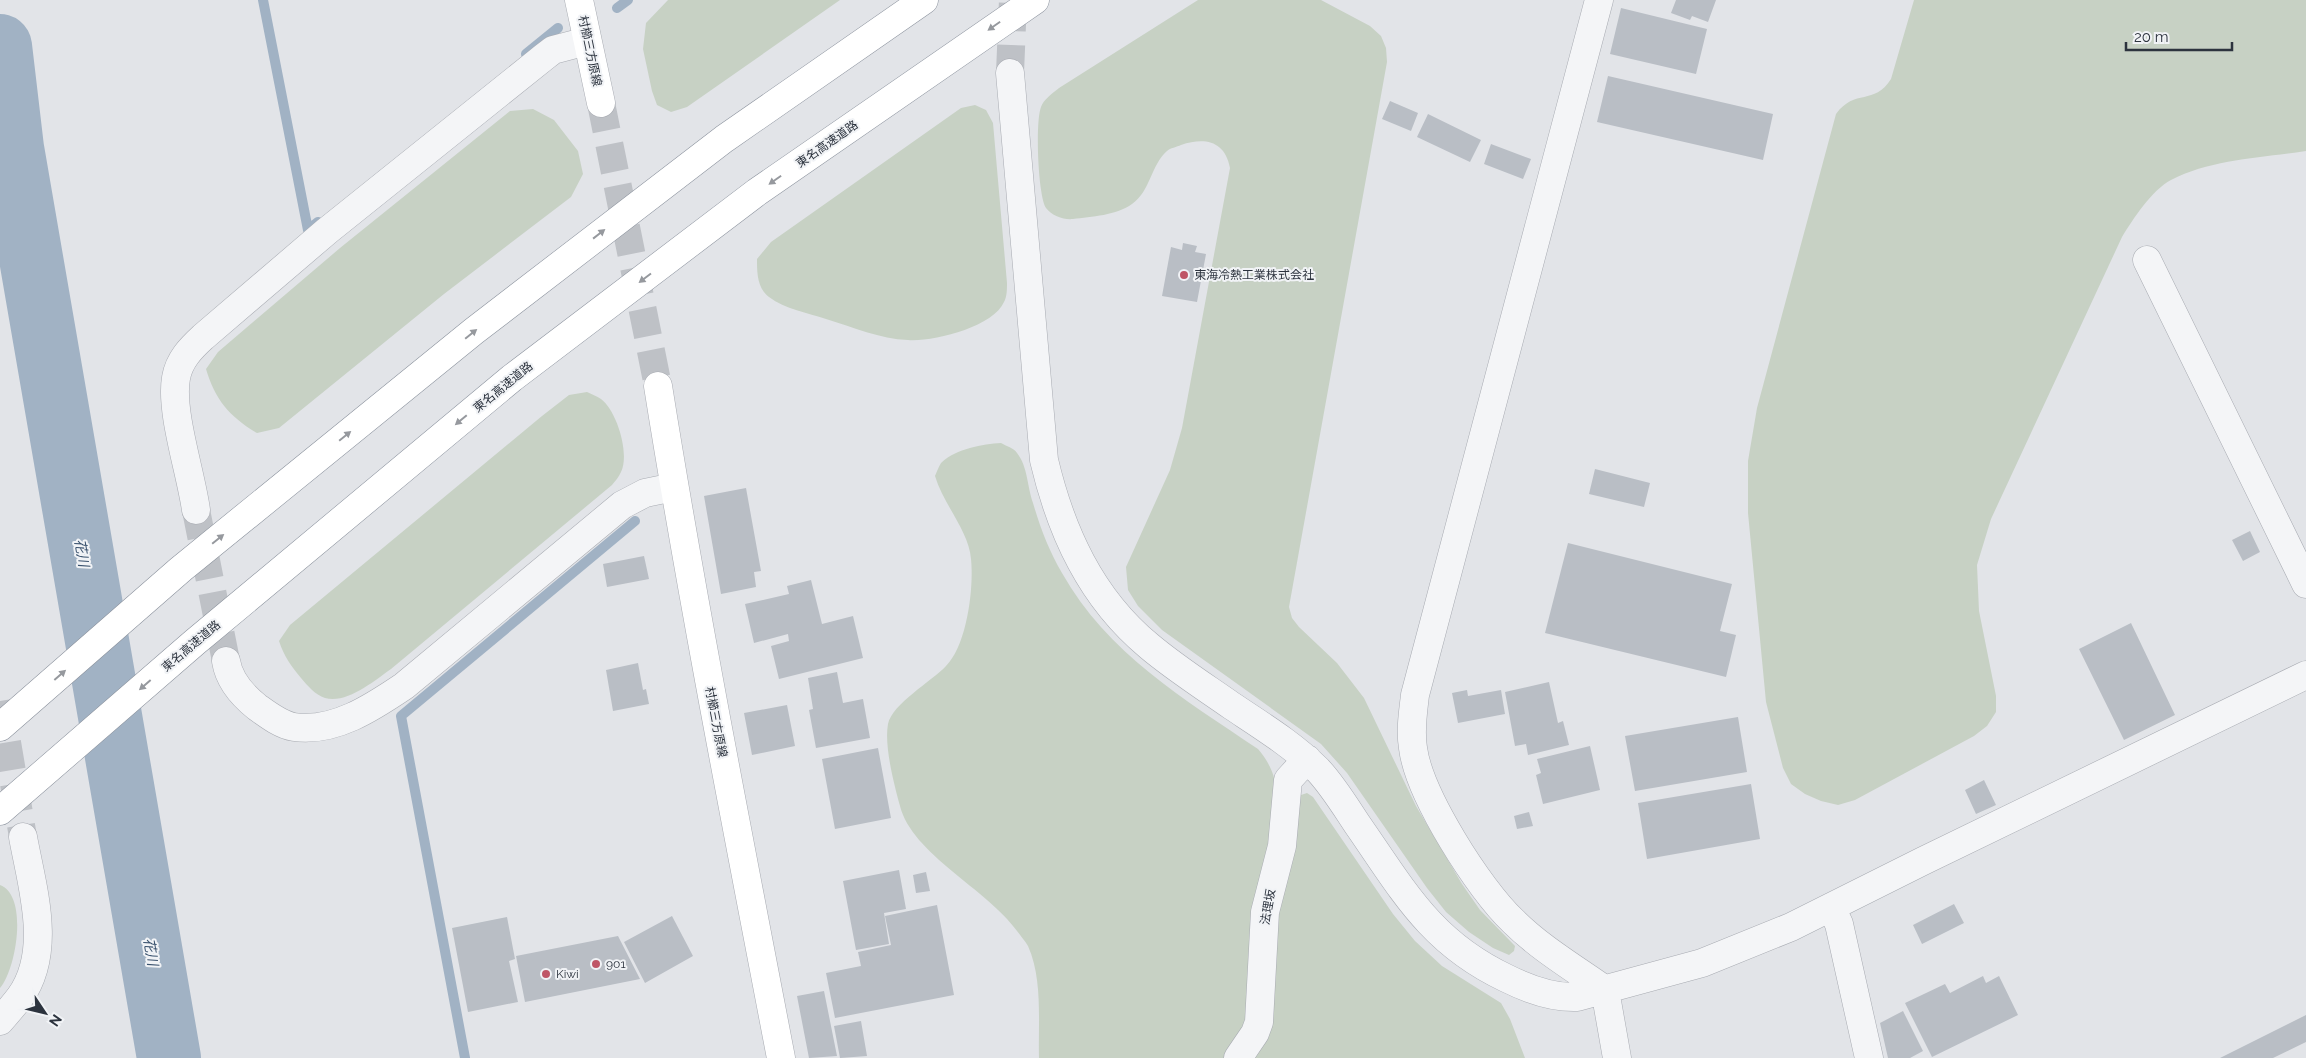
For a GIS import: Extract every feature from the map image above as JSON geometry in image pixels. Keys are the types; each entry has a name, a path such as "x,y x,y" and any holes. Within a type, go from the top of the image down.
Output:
{"main road":[{"name":"村櫛三方原線","path":"579,0 600,103"},
{"path":"0,727 180,569 474,331 724,139 924,0"},
{"name":"東名高速道路","path":"0,811 195,642 512,378 757,192 1035,0"},
{"name":"村櫛三方原線","path":"658,386 674,487 780,1058"}],"street":[{"path":"1599,0 1415,695 1411,721 1413,748 1419,774 1430,799 1475,876 1513,922 1604,990 1617,1058"},
{"path":"196,510 176,401 176,377 186,354 203,337 327,231 544,57 559,48 588,41"},
{"path":"1010,73 1044,460 1064,530 1080,562 1099,593 1148,646 1307,759 1331,786 1410,901 1431,926 1455,949 1482,967 1548,995 1563,998 1577,997 1712,960 1791,927 2306,675"},
{"path":"2147,260 2306,584"},
{"path":"226,661 228,674 247,700 272,718 294,727 321,726 351,717 378,703 404,686 622,505 644,493 674,487"},
{"name":"法理坂","path":"1238,1058 1255,1033 1259,1022 1265,912 1282,846 1288,780 1307,759"},
{"path":"0,1020 21,996 35,962 38,926 24,837"},
{"path":"1830,907 1839,924 1869,1058"}],"shaded area":[{"path":"668,0 840,0 687,107 671,112 657,105 643,49 646,23"},
{"path":"1198,0 1321,0 1370,26 1381,36 1386,48 1387,62 1289,607 1292,618 1299,627 1337,663 1364,698 1416,806 1462,884 1480,910 1515,946 1514,951 1509,955 1493,948 1469,932 1446,912 1427,888 1347,773 1321,744 1162,630 1138,606 1128,590 1126,567 1170,470 1182,428 1230,168 1224,152 1213,143 1198,141 1181,145 1168,150 1157,164 1143,193 1126,208 1104,215 1073,219 1062,218 1049,211 1043,201 1038,159 1039,115 1044,102 1059,88"},
{"path":"1914,0 2306,0 2306,151 2220,163 2187,173 2164,185 2137,214 2122,237 1991,519 1977,565 1979,611 1996,696 1996,712 1987,726 1974,736 1855,800 1838,805 1821,801 1805,794 1791,784 1783,768 1766,702 1748,513 1748,461 1757,408 1836,114 1850,101 1878,92 1891,79"},
{"path":"975,105 986,110 993,123 1007,283 1006,298 998,311 988,319 961,331 932,338 908,340 877,335 797,310 782,305 765,293 759,280 757,259 771,242 961,108"},
{"path":"533,109 554,120 578,151 583,174 571,197 444,294 279,428 257,433 231,414 214,390 206,369 218,352 340,248 510,111"},
{"path":"587,392 599,398 607,405 617,423 623,444 623,464 620,474 612,485 391,669 368,685 351,695 333,699 321,697 312,690 291,665 279,641 290,625 542,416 569,395"},
{"path":"1001,443 1014,450 1021,458 1031,497 1045,539 1053,556 1080,601 1101,627 1124,651 1149,672 1202,712 1258,749 1273,773 1277,790 1249,1019 1225,1058 1039,1058 1038,987 1033,959 1028,946 1004,916 934,856 919,840 907,823 900,806 888,754 888,724 891,716 904,701 940,672 953,657 964,631 970,600 972,571 966,538 935,476 942,462 948,457 978,446"},
{"path":"1307,793 1313,797 1393,914 1415,941 1442,966 1501,1003 1510,1019 1525,1058 1251,1058 1297,801 1301,795"},
{"path":"0,885 9,892 14,903 17,918 17,934 11,966 0,988"}],"building":[{"path":"1676,0 1716,0 1708,22 1692,16 1690,20 1671,13"},
{"path":"1621,8 1707,29 1696,74 1610,54"},
{"path":"1608,76 1773,114 1763,160 1597,122"},
{"path":"1390,101 1418,113 1411,131 1382,119"},
{"path":"1428,114 1481,140 1470,162 1417,137"},
{"path":"1491,144 1531,159 1523,179 1484,164"},
{"path":"1183,243 1197,246 1195,252 1206,254 1197,302 1162,296 1171,247 1182,250"},
{"path":"1595,469 1650,483 1644,507 1589,494"},
{"path":"746,488 761,571 754,572 756,587 721,594 704,496"},
{"path":"2250,531 2260,552 2243,561 2232,540"},
{"path":"1568,543 1732,584 1720,631 1736,635 1726,677 1545,633"},
{"path":"644,556 649,579 607,587 603,564"},
{"path":"811,580 822,624 853,616 863,658 779,679 771,646 789,641 788,634 754,643 745,604 789,594 787,586"},
{"path":"2131,623 2175,715 2124,740 2079,649"},
{"path":"638,663 643,690 646,689 649,704 613,711 606,670"},
{"path":"837,672 843,703 863,699 870,738 816,748 809,710 813,709 808,678"},
{"path":"1549,682 1558,723 1563,721 1569,745 1528,755 1526,744 1515,746 1505,692"},
{"path":"1467,690 1468,696 1501,690 1505,714 1458,723 1452,693"},
{"path":"787,705 795,746 752,755 744,713"},
{"path":"1738,717 1747,772 1635,791 1625,736"},
{"path":"1590,746 1600,790 1543,804 1536,775 1541,773 1537,759"},
{"path":"878,748 891,818 835,829 822,759"},
{"path":"1984,780 1996,805 1976,814 1965,790"},
{"path":"1751,784 1760,839 1647,859 1638,803"},
{"path":"1529,812 1533,826 1517,829 1514,816"},
{"path":"899,870 906,909 884,913 889,944 856,950 843,881"},
{"path":"926,872 930,891 916,893 913,875"},
{"path":"1954,904 1964,923 1922,944 1913,925"},
{"path":"937,905 954,995 835,1018 826,973 861,966 858,952 891,945 885,916"},
{"path":"672,916 693,956 645,983 624,942"},
{"path":"507,917 515,959 509,961 518,1002 468,1012 452,928"},
{"path":"618,936 640,979 525,1002 516,956"},
{"path":"1983,976 1986,983 1999,976 2018,1015 1932,1057 1905,1003 1945,984 1950,993"},
{"path":"824,991 837,1056 809,1058 797,996"},
{"path":"1903,1011 1923,1051 1910,1058 1888,1058 1880,1023"},
{"path":"2306,1015 2306,1042 2273,1058 2220,1058"},
{"path":"861,1021 867,1056 840,1058 834,1026"}],"waterway":[{"path":"263,0 308,230 318,222"},
{"path":"617,8 628,0"},
{"path":"526,54 558,28"},
{"name":"花川","path":"0,46 12,148 169,1058"},
{"path":"465,1058 401,716 635,521"}],"tunnel":[{"path":"1010,73 1013,0"},
{"path":"601,103 658,386"},
{"path":"196,510 226,661"},
{"path":"0,701 23,837"}],"place":[{"name":"東海冷熱工業株式会社","path":"1184,275"},
{"name":"901","path":"596,964"},
{"name":"Kiwi","path":"546,974"}]}
